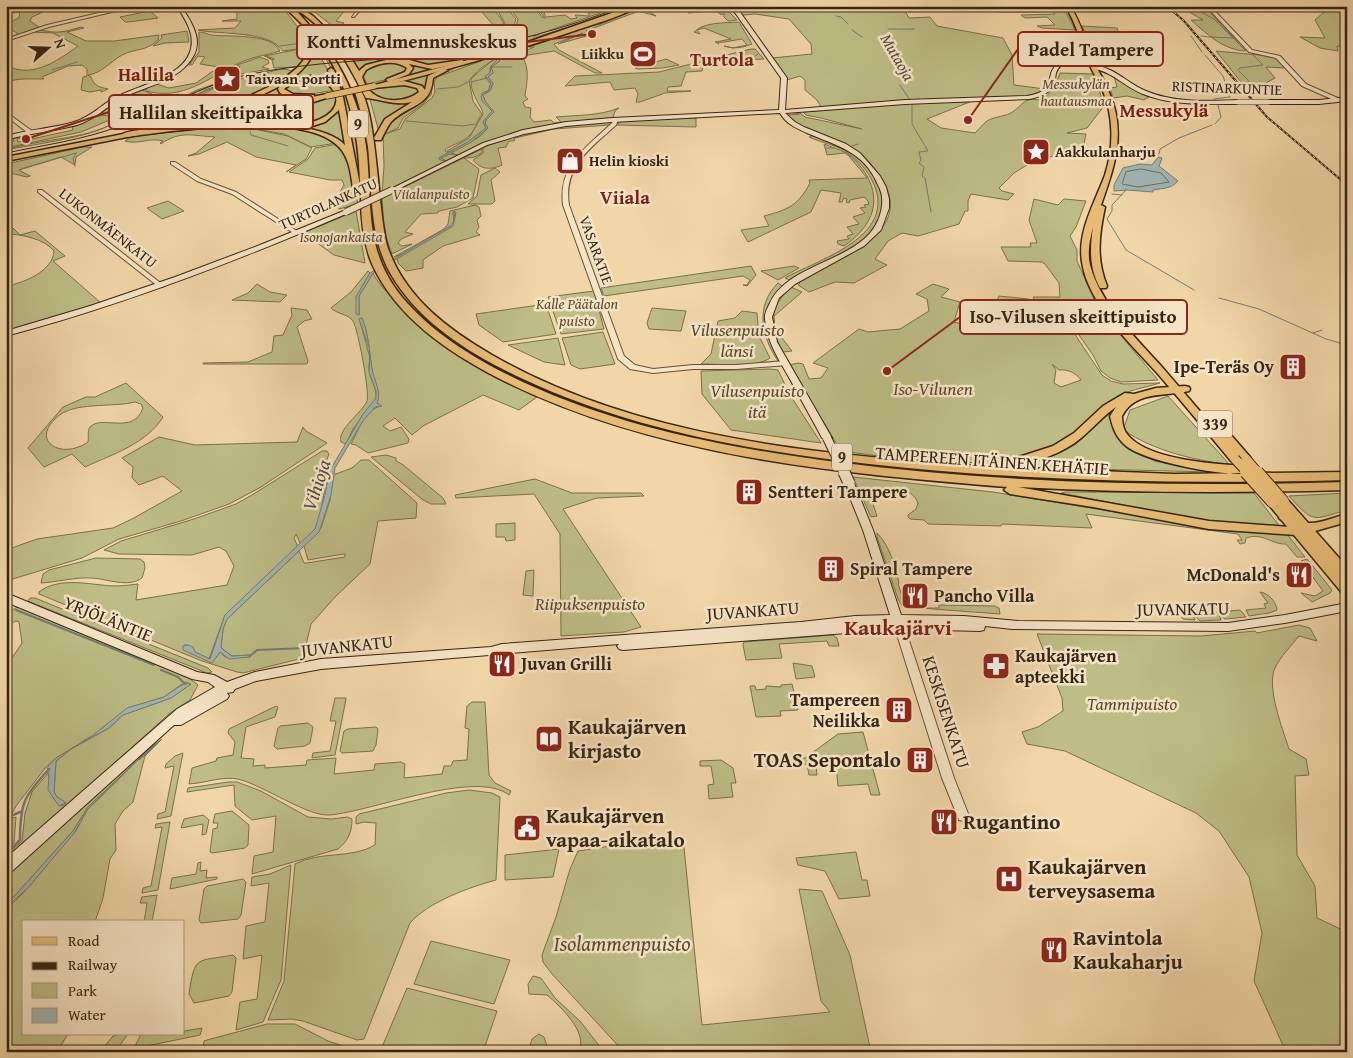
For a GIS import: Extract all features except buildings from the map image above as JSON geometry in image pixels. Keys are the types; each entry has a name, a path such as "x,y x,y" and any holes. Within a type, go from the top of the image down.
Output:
{"highway":[{"path":"293,7 311,16 344,47 356,52 400,60 420,66 440,66 467,61"},
{"path":"293,7 328,64 339,93 365,224"},
{"name":"TAMPEREEN ITÄINEN KEHÄTIE","path":"293,7 318,28 336,50 349,71 359,93 370,134 378,232 385,255 386,269 398,298 428,328 465,355 518,384 572,407 666,435 742,452 859,469 1026,483 1132,488 1347,486"},
{"name":"TAMPEREEN ITÄINEN KEHÄTIE","path":"293,7 328,51 350,94 360,135 365,224 374,260 386,269 423,309 455,336 517,373 581,400 637,418 710,436 788,450 930,467 1023,474 1143,478 1347,476"},
{"path":"336,40 359,77 365,91 378,138 381,176 376,215"},
{"path":"181,121 226,110 274,87 298,70 310,58 314,51 313,42"},
{"path":"359,77 363,68 376,63 399,62 410,68 407,73 387,81"},
{"path":"378,138 388,121 426,96 429,90 430,77 449,68"},
{"path":"326,95 292,96 282,92 281,88 293,81 315,78 329,81 339,93"},
{"path":"365,91 377,100 390,102 414,98 423,92 420,87 411,84 373,85"},
{"path":"326,95 288,109 279,115 278,120 281,123 292,125 321,122 335,112 339,93"},
{"path":"125,135 217,124 282,126 311,131 329,138 342,146 352,160"},
{"path":"930,467 994,464 1049,453 1077,437 1099,413 1121,398 1151,388 1178,387"},
{"path":"1178,387 1139,396 1121,407 1117,412 1115,421 1122,435 1139,448 1154,455 1200,466 1347,476"},
{"path":"944,477 1210,525 1301,527 1347,518"},
{"path":"1285,518 1301,527"}],"main road":[{"path":"6,138 85,120 114,100 156,83 182,68 192,56 195,41 190,24 179,6"},
{"path":"520,46 628,6"},
{"path":"373,85 520,46 637,6"},
{"path":"731,6 784,78 782,112 785,118 794,124 840,143 862,157 879,180 884,192 886,203 881,223 871,236 852,250 792,282 775,300 769,312 769,327 771,338 827,438 849,483 868,530 898,622"},
{"path":"1067,6 1074,17 1097,68"},
{"name":"TURTOLANKATU","path":"6,334 161,286 297,233 346,212 468,152 503,138 552,126 616,120 782,112 905,102 1002,100 1032,97 1049,88 1055,69 1061,64 1075,60 1092,59"},
{"path":"6,157 326,95 449,68 467,61"},
{"name":"RISTINARKUNTIE","path":"1097,68 1113,73 1139,91 1165,99 1187,102 1268,102 1347,99"},
{"name":"339","path":"1097,68 1110,108 1115,134 1112,161 1089,229 1086,262 1090,276 1109,311 1278,502 1347,575"},
{"path":"6,157 181,121 326,95"},
{"name":"339","path":"1278,502 1285,518"},
{"name":"339","path":"1301,527 1347,591"},
{"name":"YRJÖLÄNTIE","path":"6,597 226,690"},
{"name":"JUVANKATU","path":"6,867 165,727 226,690 268,675 321,664 491,651 501,654 898,622 963,628 1018,625 1228,627 1285,619 1347,607"}],"street":[{"path":"6,40 40,28 135,6"},
{"path":"353,16 362,6"},
{"path":"1208,6 1251,51 1279,58 1304,85 1338,100"},
{"path":"6,112 30,132"},
{"name":"VASARATIE","path":"616,120 572,166 565,182 564,194 621,357 633,366 656,371 693,367 736,367 785,363"},
{"path":"173,163 199,180 234,193 297,233"},
{"name":"LUKONMÄENKATU","path":"40,191 161,286"},
{"name":"KESKISENKATU","path":"898,622 948,778 963,816"}],"green space":[{"path":"20,6 45,6 40,7 45,11 32,17 30,21 39,27 6,39 18,34 8,27 12,21 19,18 20,12 6,14 20,10"},
{"path":"231,6 282,6 312,48 298,67 281,82 260,94 213,112 143,128 140,125 151,117 181,107 205,91 228,83 229,80 233,79 233,81 239,78 286,69 291,71 297,67 274,68 272,60 267,57 274,60 273,58 264,56 305,48 283,51 276,44 256,36 198,30 235,28 241,21 222,21 237,19 237,10"},
{"path":"307,6 342,6 346,9 336,21 344,23 340,26 340,30 335,28"},
{"path":"477,6 494,6 493,9 504,25 504,37 493,38 476,32 496,28 480,10 455,10"},
{"path":"495,6 505,6 516,19 512,33 513,38 501,40 506,36 507,27"},
{"path":"508,6 534,6 542,17 545,18 536,6 541,6 546,17 565,15 571,19 577,18 575,15 590,16 588,13 608,10 604,8 621,6 533,36 539,36 575,25 516,45 512,43 526,39 513,39 518,19"},
{"path":"639,6 658,6 654,12 646,10 656,16 639,11 586,31 593,34 558,44 583,33 554,44 559,50 602,73 595,73 554,51 522,56 527,70 525,96 528,99 523,102 525,107 531,108 530,117 534,122 551,120 554,123 561,122 556,117 596,114 619,108 615,111 613,118 555,125 471,149 382,193 384,166 383,133 389,122 426,97 430,91 430,80 440,72 455,68 434,78 431,95 423,104 403,118 398,128 385,134 400,129 405,119 432,98 435,92 434,82 437,77 481,61 375,85 473,59 433,66 358,52 342,43 353,44 371,51 391,52 359,45 349,39 359,35 346,35 345,30 386,32 390,27 381,25 398,25 394,30 432,31 437,36 393,32 379,44 382,45 380,47 398,51 393,52 407,54 431,45 484,39 496,40 481,54 486,56 486,53 494,59 491,62 501,57 525,51 534,47 529,47 622,15 598,25 639,9 645,9","holes":["498,59 500,61 491,67 493,73 488,77 493,84 490,91 483,95 485,101 494,112 486,120 485,124 488,128 476,139 451,153 457,155 450,154 441,158 446,161 439,159 448,153 445,151 446,149 464,139 473,131 469,138 447,151 449,152 468,142 486,128 483,122 492,111 482,100 482,93 488,91 491,84 485,77 490,73 490,68","473,77 472,87 483,114 474,129 482,114 473,101 469,80"]},
{"path":"687,6 723,6 737,20 728,21 724,17 724,13 722,15 711,8 710,11 688,13"},
{"path":"742,6 777,6 776,8 902,6 909,18 930,17 937,26 1003,38 1012,55 1014,85 1045,89 1033,96 821,107 817,100 805,90 805,80 800,76 787,80 772,58 812,54 811,44 789,19 755,14 743,15 740,12 746,11"},
{"path":"993,6 1036,6 1041,12 998,12"},
{"path":"1049,6 1063,6 1075,30 1042,28 1037,26 1055,25 1047,17 1025,18 1021,15 1055,14"},
{"path":"1331,6 1347,6 1347,47 1337,46 1338,51 1320,48 1300,37 1325,38 1315,20"},
{"path":"1205,7 1246,51 1230,48 1216,40 1191,20 1203,20 1184,9"},
{"path":"150,11 158,18 125,22 120,17"},
{"path":"296,18 328,55 339,76 353,122 357,146 360,194 341,95 343,94 342,89 340,89 332,70 321,52"},
{"path":"739,22 752,44 734,48 747,45 742,39 719,44 715,42 731,39 704,28 697,30 700,34 694,32 698,29 703,26"},
{"path":"1082,26 1117,28 1121,40 1087,38"},
{"path":"84,28 67,32 86,41 114,41 159,35 158,40 153,44 122,55 102,70 88,75 97,86 108,89 101,92 101,90 90,92 81,90 83,77 87,76 87,69 82,65 68,66 42,77 44,79 20,79 6,82 6,68 10,67 19,70 37,69 55,61 78,46 53,33 32,32 40,30 62,32"},
{"path":"187,31 189,42 165,43 153,46 162,38 161,35"},
{"path":"199,32 269,41 276,45 280,51 244,61 184,90 172,93 159,93 146,91 147,89 142,90 157,96 161,100 148,106 138,108 113,103 131,93 156,84 169,88 196,83 219,67 200,64 205,57 198,56 192,65 189,65 199,52"},
{"path":"315,47 335,83 320,77 306,78 280,92 289,97 305,97 213,114 255,97 288,78 302,68 311,57"},
{"path":"342,47 422,67 439,67 402,77 412,70 396,61 365,66 358,72"},
{"path":"751,49 755,49 764,59 699,62"},
{"path":"1216,51 1270,56 1277,58 1286,68 1266,67 1275,78 1249,92"},
{"path":"260,57 268,60 269,63 262,67 269,69 235,75 230,78 240,67 237,65"},
{"path":"666,59 679,65 663,68 635,68"},
{"path":"699,62 704,63 702,71 686,72 681,86 668,87 667,91 691,91 665,93 640,102 636,102 638,94 635,88 614,90 610,82 565,86 575,76 659,72"},
{"path":"396,63 408,68 405,73 367,84 363,75 364,70 372,65"},
{"path":"435,73 426,93 398,113 379,132 369,96 390,102 411,100 425,90 424,88 412,83 392,84"},
{"name":"Messukylän hautausmaa","path":"1060,73 1094,74 1104,106 1087,128 1067,133 1086,134 1084,144 1077,151 1063,149 1051,157 1043,155 1014,173 999,188 1002,191 1014,194 1008,200 971,194 968,201 968,211 965,211 959,224 918,236 902,233 888,241 875,259 887,265 854,283 835,282 809,292 798,285 800,283 797,282 865,244 879,231 888,217 890,200 880,176 859,153 849,146 808,130 788,115 800,113 805,117 862,129 806,115 803,112 917,103 972,101 927,119 941,128 975,133 987,121 1011,113 1026,101 1032,99 1042,101 1055,87"},
{"path":"1114,76 1129,87 1149,97 1144,100 1127,96 1113,98 1110,88 1117,87"},
{"path":"320,79 336,90 298,96 283,91 286,85 300,80"},
{"path":"227,80 159,114 179,103 175,101 197,90"},
{"path":"411,84 421,91 408,98 394,101 381,98 368,89 392,85"},
{"path":"337,96 338,101 334,112 322,119 305,124 285,123 280,116 288,110"},
{"path":"164,101 132,117 132,114 127,114 126,112 123,116 102,113 111,105 135,110"},
{"path":"307,102 280,112 275,119 287,126 322,122 335,115 340,105 347,141 341,142 302,128 278,125 229,124 162,129"},
{"path":"101,115 122,117 122,118 110,125 121,118 117,117 81,132 6,148 8,141 6,139 10,140 8,143 14,141 12,137 28,134 29,137 17,139 18,142 73,130 72,126"},
{"path":"696,118 696,127 616,125 622,121"},
{"path":"583,122 612,122 610,125 554,129 515,138 514,141 509,141 506,147 498,148 502,165 494,168 479,166 473,160 483,153 483,148 529,132"},
{"path":"258,125 309,131 337,143 311,147 284,134 249,128 288,136 312,148 306,159 286,172 296,165 256,157 227,142 199,154 188,156 196,153 215,137 181,135 161,144 163,141 158,140 125,141 134,136 198,129 145,133 203,126"},
{"path":"82,135 6,150 34,143"},
{"path":"819,136 847,148 860,157 870,168 877,180 881,192 882,205 879,218 872,230 861,242 836,258 789,280 785,278 832,255 862,235 873,222 878,207 874,184 861,165 844,150 809,137"},
{"path":"338,144 345,152 358,204 339,209 337,197 344,185 342,180 330,180 289,172 308,159 315,148"},
{"path":"824,144 843,152 845,153 827,155"},
{"path":"83,147 92,147 76,157 75,165 61,157 19,170 30,176 27,177 6,172 6,164"},
{"name":"Viialanpuisto","path":"482,149 482,152 476,157 464,158 479,169 473,198 457,207 439,211 438,213 421,214 405,232 413,234 401,239 398,243 402,246 412,244 392,254 384,232 382,198"},
{"path":"846,153 852,157 858,163 865,173 872,187 874,197 871,215 860,232 844,246 838,244 837,241 849,239 847,236 853,234 847,227 859,224 853,217 865,213 860,208 866,207 864,205 869,204 868,201 864,197 850,200 849,203 844,198 842,202 839,202 841,193 821,190 811,212 748,242 741,230 769,226 764,216 779,212 796,202 806,191 810,183 809,180 867,178"},
{"path":"495,168 500,172 491,180 495,201 492,204 468,204 477,196 481,175"},
{"path":"1034,199 1058,205 1064,199 1086,201 1076,227 1070,236 1077,250 1077,261 1094,299 1108,320 1158,380 1121,382 1110,378 1101,371 1093,355 1072,325 1033,297 1060,297 1059,283 1045,264 1042,262 1008,261 1001,247 1031,247 1030,243 1037,243 1029,220"},
{"path":"168,201 184,211 162,219 147,208"},
{"path":"475,205 479,207 481,216 477,220 479,227 476,232 480,235 443,246 423,260 423,268 406,271 398,263 397,258 453,226 456,213 453,212 454,221 450,227 405,253 394,257 444,229 448,224 450,211"},
{"name":"Isonojankaista","path":"356,211 365,263 334,255 303,233"},
{"path":"10,225 20,235 35,231 65,256 53,261 101,303 10,330 6,326 6,286 29,279 43,270 49,264 54,251 39,240 6,234 6,226"},
{"path":"751,266 756,275 747,286 743,285 747,285 750,280 743,276 604,296 601,288"},
{"path":"794,266 799,268 778,280 761,271"},
{"path":"368,271 370,273 356,297 359,315 359,296 373,273 382,287 409,316 442,344 478,368 537,397 519,410 483,395 423,426 412,435 395,418 383,426 390,431 401,427 409,439 408,443 368,453 351,444 366,416 375,408 381,406 377,403 378,390 370,356 369,370 376,398 353,429 346,444 341,442 346,426 367,401 367,386 355,326 348,317 331,308 351,292","holes":["362,318 366,331 370,355 359,319"]},
{"path":"778,283 782,286 770,302 767,309 766,323 772,344 779,358 778,361 764,331 763,311 766,301"},
{"path":"257,284 270,292 287,295 280,302 232,300 248,293"},
{"name":"Iso-Vilunen","path":"933,284 949,289 941,297 960,302 954,322 984,329 999,296 1028,299 1061,320 1074,333 1102,375 1111,381 1123,384 1160,383 1118,396 1106,404 1069,440 1037,454 982,462 953,462 924,461 841,451 789,365 803,364 809,379 821,378 828,368 813,363 859,329 868,332 900,329 929,311 927,299 916,294","holes":["1052,364 1059,370 1072,372 1081,380 1061,387 1054,383 1056,370"]},
{"path":"791,287 802,292 774,316 775,329 792,351 783,352 775,334 773,318 774,310 778,303"},
{"name":"Kalle Päätalon puisto","path":"594,291 604,329 561,334 548,297"},
{"path":"546,304 556,334 503,342 479,325 476,314"},
{"path":"291,308 307,310 312,319 304,321 297,327 308,361 307,364 203,364 248,362 272,352 274,336 283,335 292,315"},
{"path":"652,308 686,311 681,331 649,329 647,323"},
{"name":"Vilusenpuisto länsi","path":"742,311 757,313 759,336 770,358 747,364 701,364 711,354 718,321 735,318"},
{"path":"603,332 615,364 580,369 571,365 562,338"},
{"path":"558,338 565,365 544,362 508,345"},
{"name":"Vilusenpuisto itä","path":"778,370 790,395 821,443 731,430 702,394 701,371"},
{"path":"126,383 163,417 148,434 138,441 118,453 85,467 72,454 44,467 28,448 63,407 86,397 95,397","holes":["135,402 141,404 143,408 132,421 125,423 102,422 90,427 88,442 78,447 60,449 48,441 46,434 49,427 56,418 72,409"]},
{"path":"1168,396 1230,465 1175,454 1136,438 1123,430 1130,410"},
{"path":"1110,412 1113,429 1128,446 1154,461 1212,472 1046,468 1047,458 1075,445"},
{"path":"303,427 306,431 327,443 261,487 229,504 181,521 119,539 82,558 6,581 6,550 37,539 113,528 182,491 163,476 139,485 132,478 133,467 122,458 159,437 195,445 297,442"},
{"path":"322,451 327,451 329,454 321,475 316,477 316,480 328,475 318,523 315,529 301,545 296,534 294,538 298,547 225,615 209,659 195,652 190,646 184,645 186,650 212,663 220,652 225,657 250,657 251,655 232,656 221,648 223,629 227,619 299,551 304,563 345,557 345,554 343,554 308,560 304,546 321,528 330,500 333,475 352,468 361,460 369,460 417,503 416,518 378,521 370,564 336,596 311,624 303,658 243,673 237,672 202,661 39,594 39,592 47,587 56,584 85,583 123,586 138,584 136,600 227,585 234,566 226,551 219,547 192,555 119,554 104,550 121,541 236,504"},
{"path":"386,455 396,458 396,461 443,498 446,504 431,504 423,500 371,457"},
{"path":"853,477 993,492 1232,531 1287,534 1305,557 1297,557 1286,544 1257,537 1246,538 1245,543 1240,544 1237,540 1242,540 1238,534 1086,514 1092,528 1002,524 1001,526 928,524 924,520 910,519 908,517 916,509 918,503 910,493 899,490 874,491 870,495 877,516 871,517"},
{"name":"Riipuksenpuisto","path":"535,479 572,493 641,493 644,496 597,498 563,509 641,627 624,632 561,636 560,534 534,494 456,498 455,495"},
{"path":"1061,493 1254,493 1281,528 1217,523"},
{"path":"1347,493 1347,510 1320,517 1309,515 1289,496"},
{"path":"515,523 515,540 506,541 505,537 496,537 496,524"},
{"path":"877,533 889,550 894,563 904,602 902,606 898,599"},
{"path":"96,558 140,559 144,562 145,568 142,578 124,583 85,578 41,583 43,574 49,570"},
{"path":"1307,559 1332,590 1330,593 1312,602 1301,593 1315,596 1323,591 1301,561"},
{"path":"534,570 533,596 523,595 526,571"},
{"path":"1260,592 1271,598 1277,610 1249,616 1246,610 1266,608 1264,604 1268,603"},
{"path":"30,598 35,598 208,668 212,672 207,673 30,602 28,601"},
{"path":"939,605 995,606 999,608 1000,614 920,608 939,608"},
{"path":"19,606 163,665 189,678 198,685 190,700 170,713 6,861 6,855 22,841 25,813 32,792 48,773 51,795 62,806 66,803 57,797 54,792 56,761 71,749 109,728 123,715 171,698 191,684 185,682 164,697 131,707 92,736 56,758 46,767 13,812 6,815 6,664 22,643 19,622 16,621 6,626 6,614"},
{"path":"1240,610 1246,617 1225,619 1219,614 1221,620 1200,621 1196,617 1194,617 1195,620 1183,619 1179,615 1185,611 1187,615"},
{"name":"Tammipuisto","path":"1299,625 1310,628 1317,641 1299,636 1283,656 1275,668 1273,676 1274,697 1289,749 1306,759 1309,775 1295,776 1297,855 1315,886 1317,918 1347,932 1347,1052 1286,1052 1254,981 1262,933 1249,877 1219,831 1196,813 1065,751 1027,744 1022,732 1038,727 1063,711 1062,698 1037,634 1201,636 1255,631 1257,633"},
{"path":"833,635 837,638 839,646 829,646 827,641 779,644 782,658 746,660 743,645 744,642"},
{"path":"793,663 812,666 815,677 796,679"},
{"path":"792,684 798,710 780,711 781,716 756,717 750,686 755,686 756,690 766,689 766,686 781,687 781,685"},
{"path":"335,698 346,699 335,755 312,758 313,753 330,751 336,721 330,721"},
{"path":"472,702 485,702 489,775 495,783 511,791 509,795 494,788 449,789 330,815 310,811 238,779 220,779 189,784 192,768 216,761 217,758 233,755 235,742 228,733 229,729 276,706 278,707 275,717 246,727 241,758 254,759 253,766 265,765 265,768 306,765 307,760 336,758 334,774 374,770 375,764 401,762 405,764 404,778 442,774 444,766 451,766 453,761 467,760 469,729 465,728 467,706"},
{"path":"308,723 313,727 310,743 305,746 277,749 274,746 280,726"},
{"path":"376,727 378,729 376,745 373,751 342,753 340,751 344,731"},
{"path":"863,732 880,795 871,795 868,784 838,786 836,765 816,766 817,775 809,775 807,764 765,767 764,763 805,758 838,734"},
{"path":"162,739 145,756 133,802 123,811 115,824 116,850 110,859 103,898 96,920 22,920 22,1036 67,1036 57,1052 6,1052 6,935 12,904 27,889 77,829 87,810 137,761 88,807 73,831 11,900 6,915 6,876 144,752"},
{"path":"183,753 171,816 157,819 158,814 165,812 174,766 165,768 166,764 175,756"},
{"path":"721,760 733,768 736,783 731,783 733,797 709,799 708,785 714,784 711,766 700,766 700,761"},
{"path":"237,782 261,791 308,817 331,819 348,817 352,819 349,836 338,849 252,874 254,856 273,852 276,816 252,820 235,806 234,785 187,792 188,788"},
{"path":"469,790 492,793 500,797 496,880 462,891 438,902 427,908 410,923 364,1039 357,1040 303,1021 292,1019 268,1020 284,981 295,864 314,858 356,852 375,845 376,823 364,822 356,824 356,817 359,814 446,793"},
{"path":"232,811 249,825 248,845 245,848 210,852 213,829 217,828 218,823 213,823 215,814"},
{"path":"203,815 209,820 206,834 202,835 203,824 181,828 184,819"},
{"path":"16,817 14,843 6,848 6,820"},
{"path":"170,822 158,890 142,893 143,888 151,886 162,827 155,828 156,824"},
{"name":"Isolammenpuisto","path":"683,838 702,1025 830,1012 821,1001 799,889 822,891 850,955 871,1052 624,1052 552,974 543,962 542,955 556,917 570,869 578,851 637,842"},
{"path":"559,849 553,877 505,880 505,855"},
{"path":"856,852 862,880 867,880 870,896 839,899 825,871 798,865 796,858"},
{"path":"201,862 200,871 207,870 206,878 217,877 217,879 170,889 172,878 196,874 198,863"},
{"path":"291,865 281,980 263,1022 236,1030 240,1002 257,999 262,955 243,959 246,926 265,922 269,883 251,886 252,877 270,874"},
{"path":"243,879 246,882 241,915 238,919 201,923 199,920 204,889 207,886"},
{"path":"157,895 152,920 144,920 147,903 140,903 142,897"},
{"path":"431,941 510,960 494,1004 414,984"},
{"path":"233,955 236,958 232,992 229,996 194,1003 189,994 193,972 199,962"},
{"path":"533,976 541,978 555,998 580,1021 604,1052 578,1052 581,1045 580,1037 566,1013 547,995 529,994 528,984"},
{"path":"407,988 497,1011 483,1052 380,1052"},
{"path":"267,1024 295,1024 328,1041 355,1050 355,1052 203,1052 204,1041"},
{"path":"202,1028 200,1035 137,1048 135,1046 140,1036 185,1036 185,1031"},
{"path":"539,1034 544,1037 549,1052 528,1052 532,1039"},
{"path":"113,1036 127,1036 115,1052 109,1052 103,1048"}],"water":[{"path":"498,59 500,61 491,67 493,73 488,77 493,83 490,90 483,95 485,101 494,112 486,120 485,124 488,128 470,143 441,158 446,161 440,160 440,157 468,142 486,128 483,122 492,111 482,101 481,96 488,91 491,83 485,76 490,73 491,66"},
{"path":"1158,157 1162,158 1159,166 1178,181 1173,186 1153,190 1153,192 1114,191 1114,185 1123,168 1140,164 1152,165"},
{"path":"454,222 453,226 373,273 359,296 359,315 356,314 356,297 370,273"},
{"path":"362,318 370,354 359,319"},
{"path":"370,356 379,395 377,403 382,406 375,407 363,421 335,468 331,495 319,532 227,619 223,629 221,648 232,656 251,655 250,657 229,659 220,652 212,663 183,650 183,646 188,645 193,647 195,652 210,659 225,615 315,529 325,495 329,472 363,414 376,398 376,391 369,372"},
{"path":"185,683 191,684 171,698 123,715 109,728 71,749 56,761 54,792 57,797 66,803 59,806 48,790 49,776 47,768 56,758 92,736 127,708 164,697"},
{"path":"139,759 87,810 75,832 27,889 13,901 6,935 6,915 11,900 73,831 88,807"}],"waterway":[{"path":"1190,6 1214,19 1233,38"},
{"path":"836,16 841,17 848,24"},
{"path":"888,29 914,29"},
{"path":"852,30 862,37"},
{"path":"1191,36 1202,52"},
{"path":"1201,36 1209,37"},
{"path":"1210,37 1233,38"},
{"path":"1233,38 1241,46"},
{"path":"467,43 494,42"},
{"path":"280,46 302,43"},
{"path":"1238,70 1240,68 1263,65 1252,54"},
{"path":"1205,55 1223,76 1230,97 1214,99"},
{"path":"52,70 77,62"},
{"path":"491,67 512,67"},
{"path":"1239,71 1248,80 1251,91"},
{"path":"471,82 487,78"},
{"path":"437,89 458,87 468,82"},
{"name":"Mutaoja","path":"900,85 910,100"},
{"path":"202,95 216,87"},
{"path":"136,94 146,99 138,103 148,104 159,100"},
{"path":"164,99 178,94"},
{"path":"187,95 195,94"},
{"path":"201,95 204,101 201,106 206,108 208,112"},
{"name":"Mutaoja","path":"912,103 912,124 928,151 919,152 921,160 919,163 924,167 922,176 925,178 931,212"},
{"path":"1215,124 1221,117 1218,105"},
{"path":"793,115 800,114"},
{"path":"154,117 176,118"},
{"path":"406,121 463,126 475,124"},
{"path":"1159,154 1160,149 1179,138 1212,125"},
{"path":"250,131 251,135 288,146"},
{"path":"852,146 858,144"},
{"path":"825,148 834,148"},
{"path":"21,169 76,153 73,159 75,166"},
{"path":"1121,195 1126,190"},
{"path":"1112,194 1121,195"},
{"path":"1121,195 1112,205 1112,211 1107,219 1126,250 1194,290"},
{"path":"1219,298 1259,309 1326,339 1347,345"},
{"path":"1313,333 1322,330"},
{"path":"16,610 154,665"},
{"path":"250,656 257,650 304,648"},
{"path":"161,670 178,677 185,684"},
{"path":"139,759 156,744"},
{"path":"6,854 20,840 21,817 25,801 34,786 49,769"},
{"path":"6,818 20,812"}],"tram line":[{"path":"6,153 78,139 106,131 136,120 198,91 229,79 295,67 468,50 536,35 624,6"}],"railway":[{"path":"1167,6 1184,21 1267,117 1347,185"}],"place":[{"name":"Kontti Valmennuskeskus","path":"592,34"},
{"name":"Liikku","path":"643,54"},
{"name":"Taivaan portti","path":"227,79"},
{"name":"Padel Tampere","path":"968,120"},
{"name":"Hallilan skeittipaikka","path":"26,139"},
{"name":"Aakkulanharju","path":"1036,152"},
{"name":"Helin kioski","path":"570,161"},
{"name":"Ipe-Teräs Oy","path":"1293,367"},
{"name":"Iso-Vilusen skeittipuisto","path":"887,371"},
{"name":"Sentteri Tampere","path":"749,492"},
{"name":"Spiral Tampere","path":"831,569"},
{"name":"McDonald's","path":"1299,575"},
{"name":"Pancho Villa","path":"915,596"},
{"name":"Juvan Grilli","path":"502,664"},
{"name":"Kaukajärven apteekki","path":"996,666"},
{"name":"Tampereen Neilikka","path":"899,710"},
{"name":"Kaukajärven kirjasto","path":"549,739"},
{"name":"TOAS Sepontalo","path":"920,760"},
{"name":"Rugantino","path":"944,822"},
{"name":"Kaukajärven vapaa-aikatalo","path":"527,828"},
{"name":"Kaukajärven terveysasema","path":"1009,879"},
{"name":"Ravintola Kaukaharju","path":"1054,950"}],"district":[{"name":"Turtola","path":"722,59"},
{"name":"Hallila","path":"146,74"},
{"name":"Messukylä","path":"1164,110"},
{"name":"Viiala","path":"625,197"},
{"name":"Kaukajärvi","path":"898,627"}],"water label":[{"name":"Vihioja","path":"316,485"}]}
